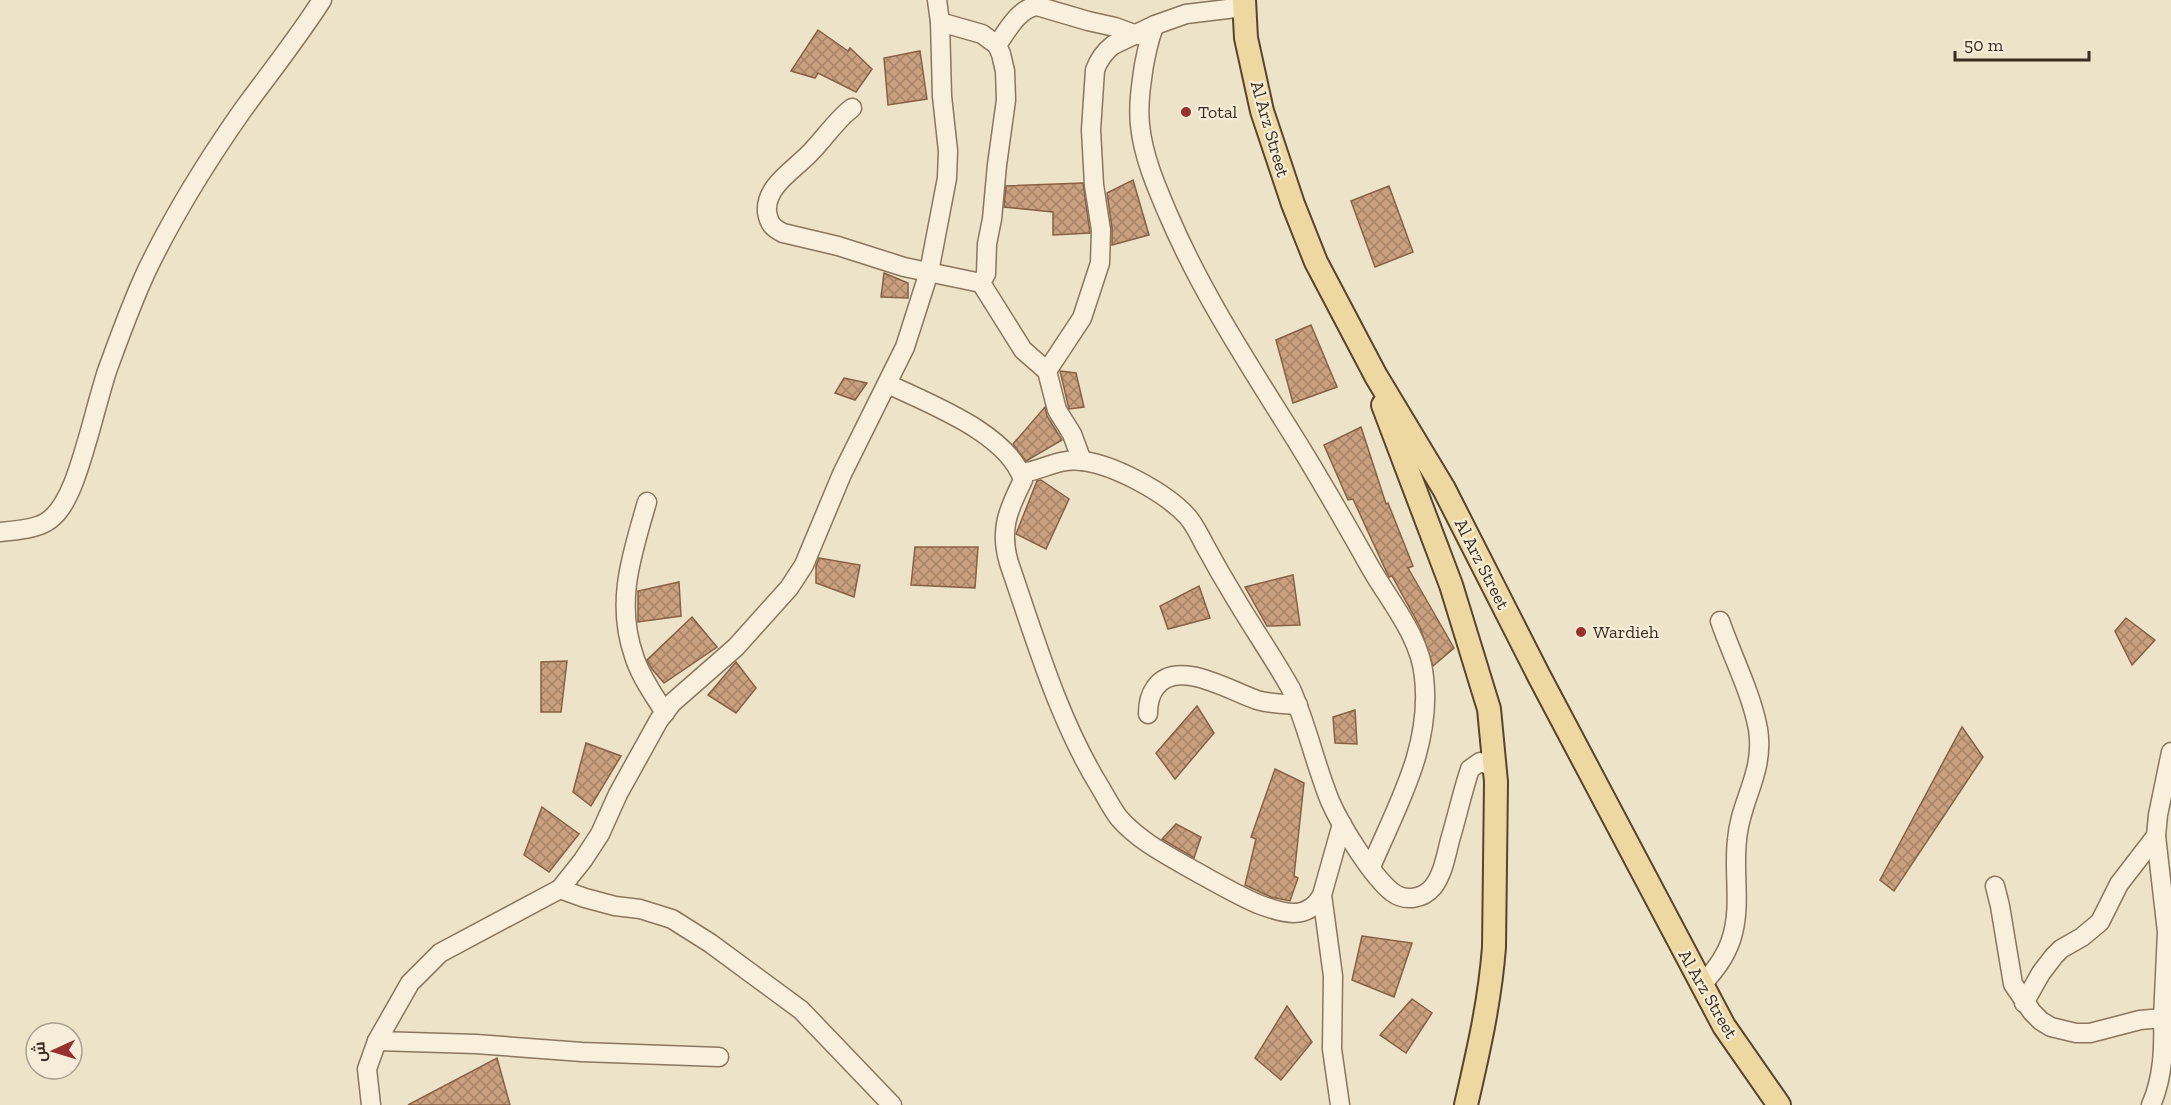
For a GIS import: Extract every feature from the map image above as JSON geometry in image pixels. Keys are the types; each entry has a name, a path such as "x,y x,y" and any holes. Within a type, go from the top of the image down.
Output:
{"main road":[{"name":"Al Arz Street","path":"1244,4 1246,38 1262,111 1293,204 1316,262 1376,376 1444,489 1539,676 1724,1026 1779,1105"},
{"path":"1376,376 1382,402 1400,454 1464,623 1489,709 1495,767 1492,974 1483,1032 1466,1105"}],"street":[{"path":"0,532 27,529 49,522 62,508 73,483 108,371 147,271 166,233 181,204 242,111 322,0"},
{"path":"371,1105 367,1069 377,1041 410,983 440,953 560,889 600,834 618,794 664,713 672,703 736,646 789,588 804,565 842,474 905,347 929,272 946,178 948,151 942,96 940,22 937,0"},
{"path":"1047,371 1082,318 1101,255 1101,230 1094,185 1091,130 1095,69 1105,52 1113,45 1155,25 1186,14 1244,4"},
{"path":"997,45 1022,13 1030,7 1037,6 1137,35"},
{"path":"940,22 982,34 997,45 1005,71 1005,100 992,219 987,244 986,274 981,283"},
{"path":"1155,25 1145,59 1140,88 1144,144 1155,183 1194,271 1260,384 1350,529 1369,566 1401,616 1420,654 1426,693 1424,731 1402,796 1371,867"},
{"path":"852,108 834,123 820,143 798,166 775,186 767,203 770,223 783,233 929,272 981,283 1023,350 1047,371 1057,410 1072,434 1082,461"},
{"path":"888,384 976,427 1005,454 1021,473 1023,480 1005,524 1004,547 1070,730 1092,774 1119,817 1139,837 1229,892 1287,913 1302,912 1317,904 1322,895 1342,824"},
{"path":"1021,473 1032,472 1059,460 1082,461 1120,471 1165,498 1186,515 1279,668 1298,705 1331,803 1342,824 1371,867 1393,893 1408,898 1423,896 1437,880 1470,769 1480,762 1495,767"},
{"path":"647,502 624,595 626,626 634,657 664,713"},
{"path":"1702,985 1722,960 1732,938 1737,906 1737,838 1758,763 1758,731 1754,713 1720,621"},
{"path":"1148,714 1151,694 1159,683 1165,677 1181,675 1193,676 1260,701 1298,705"},
{"path":"2151,1105 2160,1078 2164,1041 2167,932 2156,836 2171,752"},
{"path":"2025,1003 2041,973 2054,956 2100,922 2119,884 2156,836"},
{"path":"1995,886 2013,984 2025,1003 2041,1021 2051,1027 2076,1033 2090,1033 2140,1020 2163,1018"},
{"path":"560,889 585,898 615,906 640,909 672,919 710,943 801,1010 892,1105"},
{"path":"1322,895 1333,976 1332,1049 1340,1105"},
{"path":"377,1041 719,1057"}],"building":[{"path":"818,30 848,51 850,48 872,69 856,92 818,73 815,78 791,71"},
{"path":"920,51 927,99 888,105 884,58"},
{"path":"1133,180 1149,235 1112,245 1107,193"},
{"path":"1083,183 1090,233 1053,235 1053,212 1004,207 1006,186"},
{"path":"1389,186 1413,252 1375,267 1351,201"},
{"path":"884,273 908,283 908,298 881,297"},
{"path":"1311,325 1337,387 1293,403 1276,340"},
{"path":"1060,371 1076,373 1084,407 1069,409"},
{"path":"844,378 867,383 855,400 835,393"},
{"path":"1045,407 1047,416 1062,440 1026,461 1013,444"},
{"path":"1361,427 1386,504 1388,503 1413,566 1408,568 1454,648 1433,666 1420,627 1392,576 1389,577 1353,499 1348,500 1324,445"},
{"path":"1041,480 1069,499 1046,549 1016,534 1037,481"},
{"path":"915,547 978,547 975,588 911,585"},
{"path":"819,558 860,565 854,597 816,583 816,566"},
{"path":"1293,575 1300,625 1267,626 1245,587"},
{"path":"679,582 681,616 638,622 638,591"},
{"path":"1199,586 1210,618 1168,629 1160,606"},
{"path":"692,617 717,647 664,683 647,660"},
{"path":"2126,618 2155,640 2132,665 2115,631"},
{"path":"567,661 561,712 541,712 541,662"},
{"path":"736,662 756,688 736,713 708,695"},
{"path":"1197,706 1214,733 1175,779 1156,753"},
{"path":"1355,710 1357,744 1335,743 1333,717"},
{"path":"1962,727 1983,757 1894,891 1880,880"},
{"path":"586,743 621,756 591,806 573,792"},
{"path":"1275,769 1304,783 1294,876 1298,878 1290,901 1271,897 1245,885 1256,839 1251,837"},
{"path":"542,807 579,834 549,872 524,855"},
{"path":"1176,824 1201,837 1194,858 1162,839"},
{"path":"1362,936 1412,943 1394,997 1352,980"},
{"path":"1412,999 1432,1013 1406,1053 1380,1035"},
{"path":"1287,1006 1312,1042 1281,1080 1255,1058"},
{"path":"497,1058 510,1105 408,1105"}],"place":[{"name":"Total","path":"1186,112"},
{"name":"Wardieh","path":"1581,632"}]}
